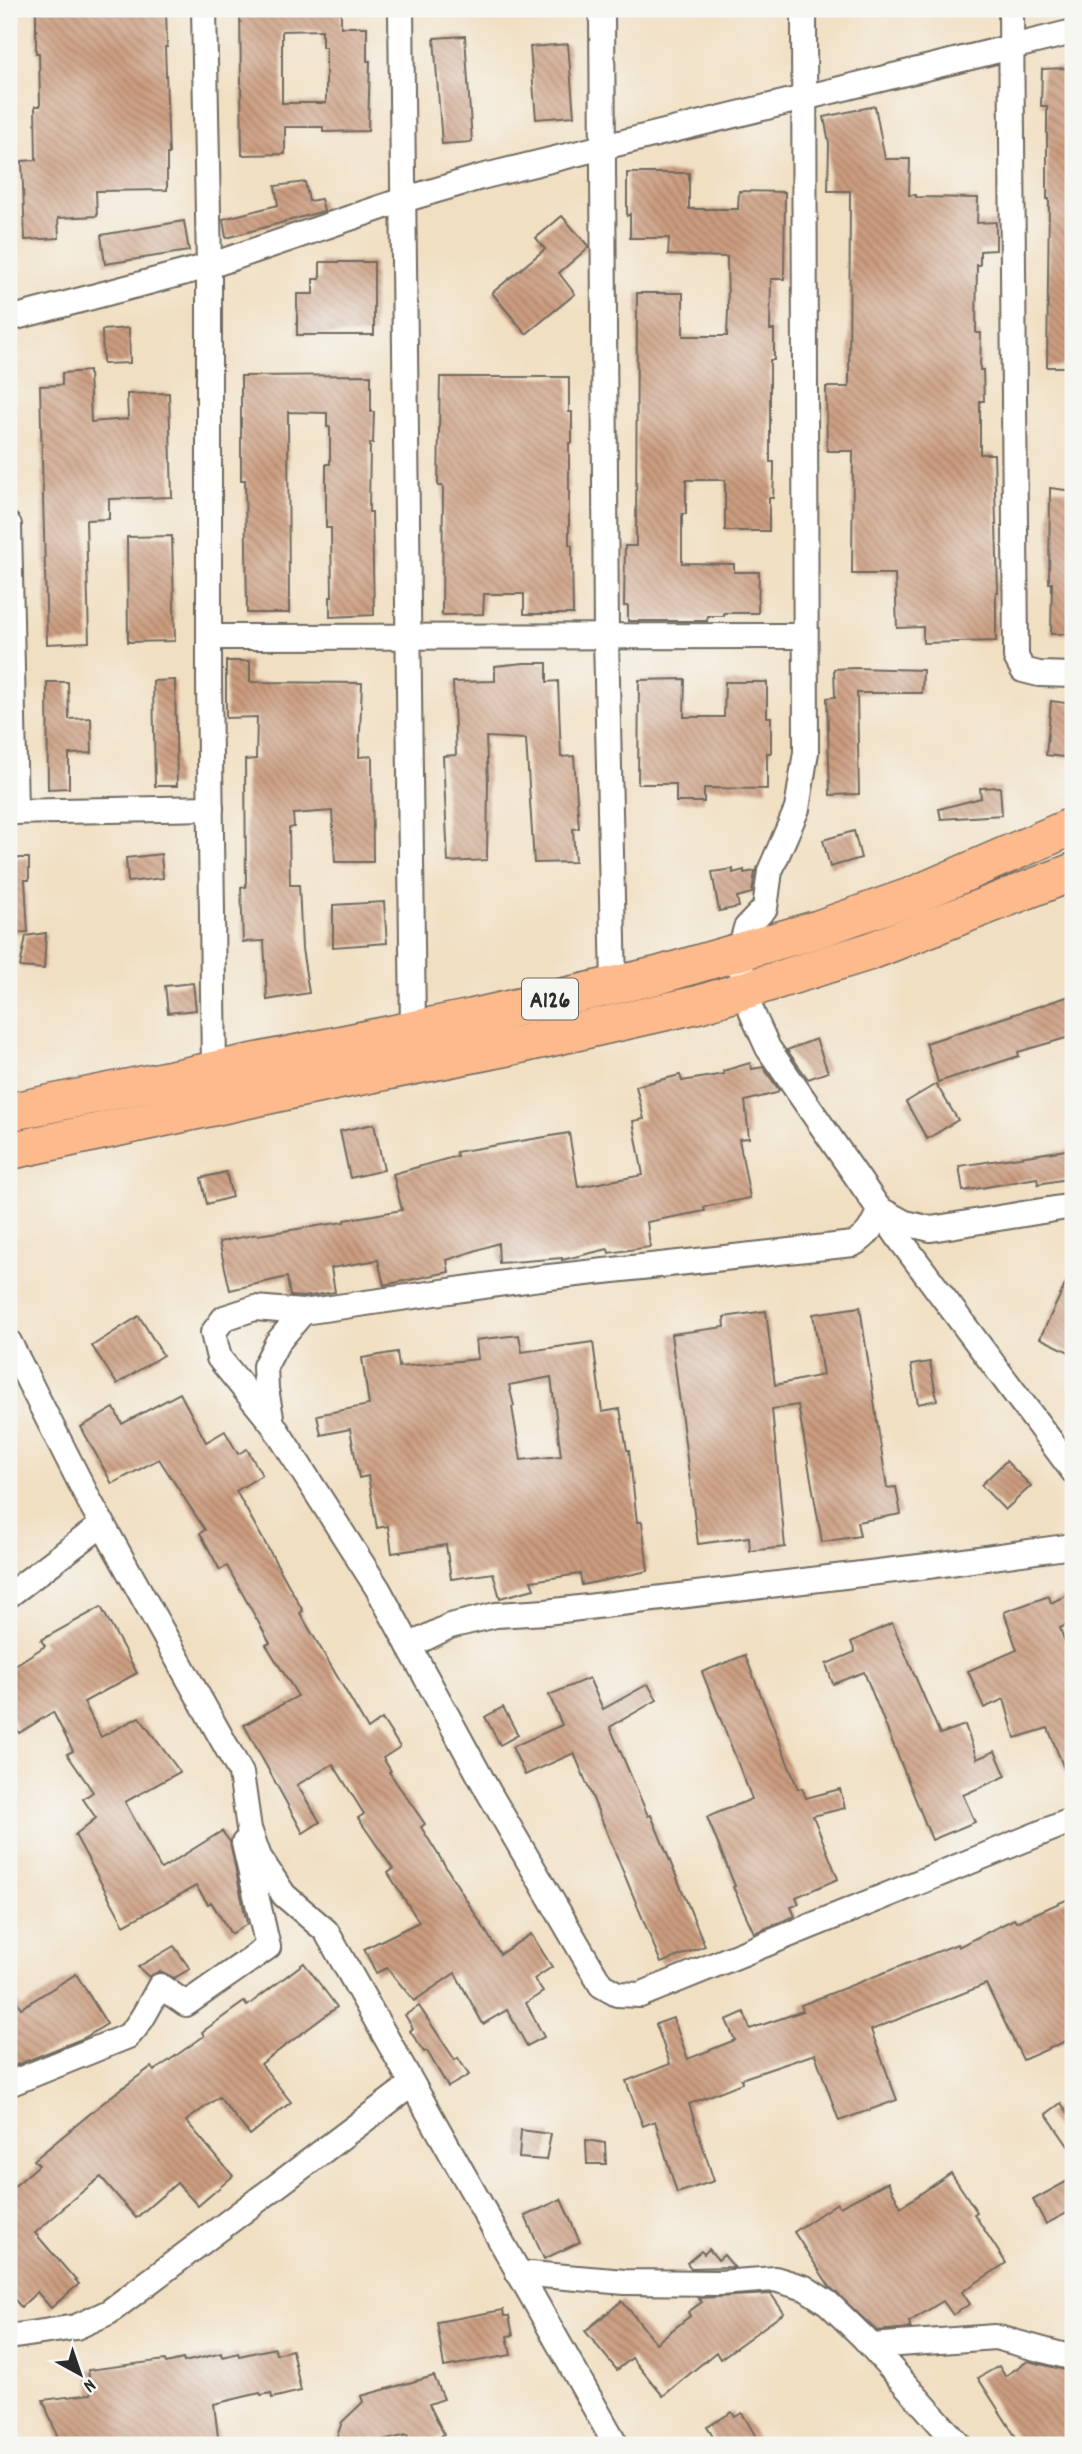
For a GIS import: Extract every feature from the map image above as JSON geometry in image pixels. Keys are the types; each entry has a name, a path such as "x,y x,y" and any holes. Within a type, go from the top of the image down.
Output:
{"highway":[{"name":"A126","path":"9,1112 413,1029 659,975 818,929 912,896 1073,826"},
{"name":"A126","path":"9,1151 297,1088 624,1022 745,991 880,948 1073,872"}],"street":[{"path":"204,9 209,266 209,637 214,1069"},
{"path":"401,9 413,1029"},
{"path":"602,9 606,638 614,984"},
{"path":"804,9 806,752 797,809 770,871 765,908 746,928 739,953 745,991 768,1048 880,1209 1073,1471"},
{"path":"1011,9 1016,657 1023,670 1039,674 1073,675"},
{"path":"9,319 209,266 403,200 481,177 1073,32"},
{"path":"9,525 12,812 211,808"},
{"path":"209,637 806,636"},
{"path":"880,1209 905,1223 931,1229 1073,1206"},
{"path":"880,1209 872,1229 863,1239 853,1244 540,1278 303,1312 255,1308 224,1318 213,1333 219,1357 272,1423 378,1590 488,1791 601,1985 617,1994 640,1995 1073,1820"},
{"path":"272,1423 265,1366 277,1343 303,1312"},
{"path":"9,1342 103,1524 241,1773 249,1829 259,1857 284,1895 326,1931 617,2445"},
{"path":"9,1595 103,1524"},
{"path":"408,1646 450,1626 496,1615 547,1612 901,1570 1073,1545"},
{"path":"9,2084 128,2036 143,2022 147,2008 160,1986 186,2004 268,1947 238,1817 241,1773"},
{"path":"9,2337 76,2327 109,2312 412,2084"},
{"path":"518,2273 625,2282 719,2283 775,2279 805,2288 828,2303 871,2346 960,2445"},
{"path":"871,2346 995,2337 1073,2358"}],"building":[{"path":"36,9 166,9 169,154 167,190 96,191 97,216 58,218 59,238 25,240 22,161 36,160 35,106 40,106"},
{"path":"240,9 341,9 341,27 367,27 367,61 370,61 368,131 323,132 323,127 285,127 285,154 242,155","holes":["322,30 322,47 326,47 326,103 282,103 282,31"]},
{"path":"465,36 472,142 442,144 434,38"},
{"path":"568,44 574,116 536,119 530,47"},
{"path":"1068,68 1069,110 1073,110 1073,367 1047,367 1049,199 1047,106 1041,106 1042,69"},
{"path":"875,106 885,159 910,159 909,195 978,198 977,223 996,222 996,250 980,251 980,265 977,265 976,333 981,333 980,370 983,370 984,401 980,401 980,454 994,454 998,592 996,641 923,643 923,627 897,628 895,574 852,574 853,451 827,451 826,387 849,387 850,191 828,191 829,143 824,117"},
{"path":"627,173 689,173 689,209 738,209 739,191 785,192 784,279 771,279 770,330 774,330 774,360 770,360 770,462 774,462 774,472 773,498 769,498 769,531 725,531 725,480 686,480 686,514 682,514 682,563 734,564 734,572 759,572 758,613 724,613 724,616 708,616 707,621 628,621 628,606 624,606 625,546 636,546 637,293 683,293 683,336 727,336 728,309 727,257 668,255 669,238 630,238"},
{"path":"305,182 309,201 321,199 324,211 226,238 223,219 278,205 275,186"},
{"path":"562,216 589,247 559,273 575,294 526,334 492,293 545,249 536,238"},
{"path":"184,221 189,251 105,264 101,235"},
{"path":"320,262 374,262 374,335 297,335 297,294 313,294 313,279 320,279"},
{"path":"129,328 130,363 103,364 102,330"},
{"path":"89,371 91,422 128,419 127,394 169,393 172,497 109,499 109,519 86,520 89,642 47,644 40,386 62,385 62,373"},
{"path":"371,375 371,412 374,412 373,443 370,443 369,512 372,512 374,615 330,617 331,528 326,528 326,464 330,464 330,427 327,427 327,413 288,412 289,613 247,613 245,480 241,480 241,376"},
{"path":"440,377 569,377 572,443 569,443 569,545 572,546 573,614 524,614 524,594 484,594 483,614 442,615 443,486 438,486"},
{"path":"1050,488 1073,491 1073,634 1051,634"},
{"path":"172,536 175,641 128,642 127,537"},
{"path":"226,661 250,661 250,682 362,683 359,757 372,756 373,862 335,862 332,811 293,814 294,827 289,828 290,885 299,885 302,949 309,993 267,1000 264,941 243,942 241,887 246,887 245,760 256,759 257,717 226,718"},
{"path":"547,663 547,682 558,681 561,757 574,756 579,828 573,829 575,862 534,863 526,739 486,737 487,860 448,862 443,756 456,755 453,682 495,681 495,666"},
{"path":"834,669 923,670 922,693 857,693 859,794 830,795 827,698 835,697"},
{"path":"685,679 684,717 724,717 725,682 767,682 771,753 767,753 767,789 704,788 704,802 676,802 676,784 638,784 639,680"},
{"path":"175,680 177,786 155,786 153,681"},
{"path":"47,682 68,682 69,719 91,718 92,753 69,754 69,788 48,789"},
{"path":"1051,701 1073,704 1073,758 1046,755"},
{"path":"1000,787 1002,815 941,819 939,809 981,798 980,788"},
{"path":"854,831 861,858 830,867 823,840"},
{"path":"161,854 163,878 128,882 126,858"},
{"path":"9,858 29,858 29,880 25,880 28,932 9,933"},
{"path":"733,869 733,873 755,871 752,893 737,897 739,907 719,911 712,872"},
{"path":"384,902 387,943 333,947 333,905"},
{"path":"46,933 44,969 20,967 26,936"},
{"path":"193,983 196,1010 168,1013 165,986"},
{"path":"1073,995 1073,1036 1018,1052 1019,1056 938,1082 926,1043"},
{"path":"816,1039 828,1072 808,1079 787,1050"},
{"path":"750,1063 752,1069 763,1067 779,1090 745,1101 749,1138 739,1139 750,1198 704,1207 705,1211 647,1222 650,1247 609,1253 608,1249 562,1260 499,1263 498,1243 447,1260 449,1272 384,1285 378,1260 331,1268 335,1292 303,1297 290,1296 287,1277 230,1290 219,1242 402,1210 393,1174 457,1156 456,1152 569,1133 578,1187 643,1175 633,1121 644,1119 636,1086 680,1075 682,1081 724,1074 723,1071"},
{"path":"936,1084 958,1120 927,1139 906,1102"},
{"path":"374,1124 384,1170 350,1178 340,1131"},
{"path":"1073,1149 1073,1178 1038,1184 1037,1178 963,1191 959,1166"},
{"path":"226,1172 232,1197 207,1204 201,1178"},
{"path":"1073,1268 1073,1354 1040,1338"},
{"path":"860,1307 887,1488 896,1487 901,1514 857,1522 860,1536 822,1542 798,1405 772,1409 785,1547 750,1551 749,1537 698,1544 671,1334 725,1327 724,1317 766,1311 775,1385 823,1375 813,1314"},
{"path":"139,1316 163,1355 117,1384 92,1346"},
{"path":"519,1335 522,1352 593,1342 602,1412 620,1409 629,1450 637,1522 642,1522 648,1571 582,1585 580,1574 531,1581 534,1589 500,1598 493,1573 451,1579 446,1545 392,1553 388,1526 377,1528 368,1476 359,1478 350,1429 321,1435 317,1415 369,1405 362,1358 397,1352 399,1367 478,1359 476,1340","holes":["551,1377 561,1456 521,1460 509,1385"]},
{"path":"930,1362 937,1400 918,1404 911,1365"},
{"path":"180,1393 206,1442 225,1431 238,1454 247,1449 262,1475 236,1491 303,1611 300,1613 368,1729 382,1719 400,1747 383,1758 391,1771 389,1772 425,1824 421,1827 500,1954 531,1934 552,1967 534,1979 543,1992 526,2003 544,2037 527,2046 507,2010 483,2024 455,1973 414,2001 387,1968 376,1973 364,1949 419,1922 388,1873 393,1869 358,1818 364,1814 333,1764 297,1785 320,1822 303,1833 244,1725 298,1696 266,1645 270,1643 227,1566 220,1570 200,1533 205,1530 159,1459 112,1484 81,1427 114,1408 122,1424"},
{"path":"1006,1461 1031,1486 1005,1510 981,1485"},
{"path":"1073,1592 1073,1622 1060,1628 1073,1666 1072,1789 1048,1728 1015,1738 1004,1699 984,1708 968,1671 1017,1650 1004,1612 1049,1596 1051,1603"},
{"path":"101,1607 137,1673 84,1702 101,1737 139,1717 180,1772 125,1802 161,1869 222,1831 230,1842 247,1924 231,1934 211,1902 208,1904 196,1886 124,1925 75,1835 96,1818 83,1799 93,1792 67,1754 73,1751 53,1712 19,1733 9,1715 9,1669 45,1646 41,1640"},
{"path":"892,1623 940,1734 965,1725 977,1759 995,1751 1006,1776 963,1795 975,1822 932,1840 864,1672 833,1684 826,1664 855,1652 851,1642"},
{"path":"745,1655 798,1789 802,1788 806,1798 840,1789 845,1808 813,1816 838,1879 796,1897 799,1904 791,1907 795,1916 754,1933 733,1887 735,1886 707,1817 752,1799 702,1672"},
{"path":"589,1678 603,1709 648,1684 657,1700 610,1727 648,1816 651,1815 705,1946 661,1963 574,1753 525,1775 512,1747 562,1725 549,1695"},
{"path":"503,1707 518,1735 500,1745 485,1717"},
{"path":"1073,1897 1073,2038 1023,2060 986,1984 871,2030 897,2100 839,2121 815,2054 741,2079 742,2083 689,2104 714,2181 677,2193 655,2121 643,2126 626,2081 670,2064 656,2024 673,2018 688,2059 735,2040 726,2020 744,2012 750,2029 803,2011 801,2005 957,1944 958,1947 1014,1919 1016,1922"},
{"path":"174,1946 190,1969 174,1978 160,1971 149,1977 138,1967"},
{"path":"304,1963 337,2007 261,2064 291,2102 250,2135 219,2097 186,2121 233,2176 198,2206 177,2183 136,2218 101,2177 35,2233 79,2284 51,2308 37,2292 21,2307 9,2293 9,2191 39,2165 34,2160 151,2067 154,2071 204,2036 202,2032 244,2002 247,2006"},
{"path":"76,1974 107,2024 84,2038 9,2068 9,1988 21,2008"},
{"path":"419,2006 455,2060 458,2058 469,2075 448,2087 427,2051 424,2052 410,2031 413,2028 405,2015"},
{"path":"1061,2103 1073,2121 1073,2153 1046,2114"},
{"path":"521,2130 551,2134 546,2160 519,2158"},
{"path":"586,2140 605,2143 606,2164 587,2164"},
{"path":"951,2173 1006,2263 962,2292 970,2304 953,2315 943,2301 909,2322 911,2328 877,2331 830,2287 794,2232 837,2203 840,2207 888,2182 901,2207"},
{"path":"1073,2178 1073,2210 1046,2224 1033,2200"},
{"path":"561,2199 580,2242 544,2259 525,2216"},
{"path":"709,2249 718,2260 724,2255 734,2267 691,2268 687,2263 701,2251 704,2254"},
{"path":"771,2294 784,2313 720,2359 716,2352 663,2396 632,2358 617,2370 585,2331 622,2301 656,2343 690,2316 688,2312 702,2302 698,2298"},
{"path":"503,2310 504,2316 509,2316 513,2335 507,2336 511,2355 444,2367 437,2322"},
{"path":"275,2348 276,2354 292,2350 301,2391 272,2398 271,2393 260,2393 214,2404 219,2445 61,2445 43,2400 91,2394 88,2370 165,2360 166,2363 183,2359 184,2362 222,2353 223,2357 238,2353 239,2356"},
{"path":"1028,2361 1073,2372 1073,2445 1021,2445 978,2378 999,2366 1005,2376"},
{"path":"434,2376 444,2399 429,2404 444,2434 429,2445 412,2445 407,2435 366,2445 350,2445 348,2438 336,2439 342,2422 363,2402 361,2396"},
{"path":"732,2412 735,2417 742,2413 761,2445 718,2445 707,2427"}]}
